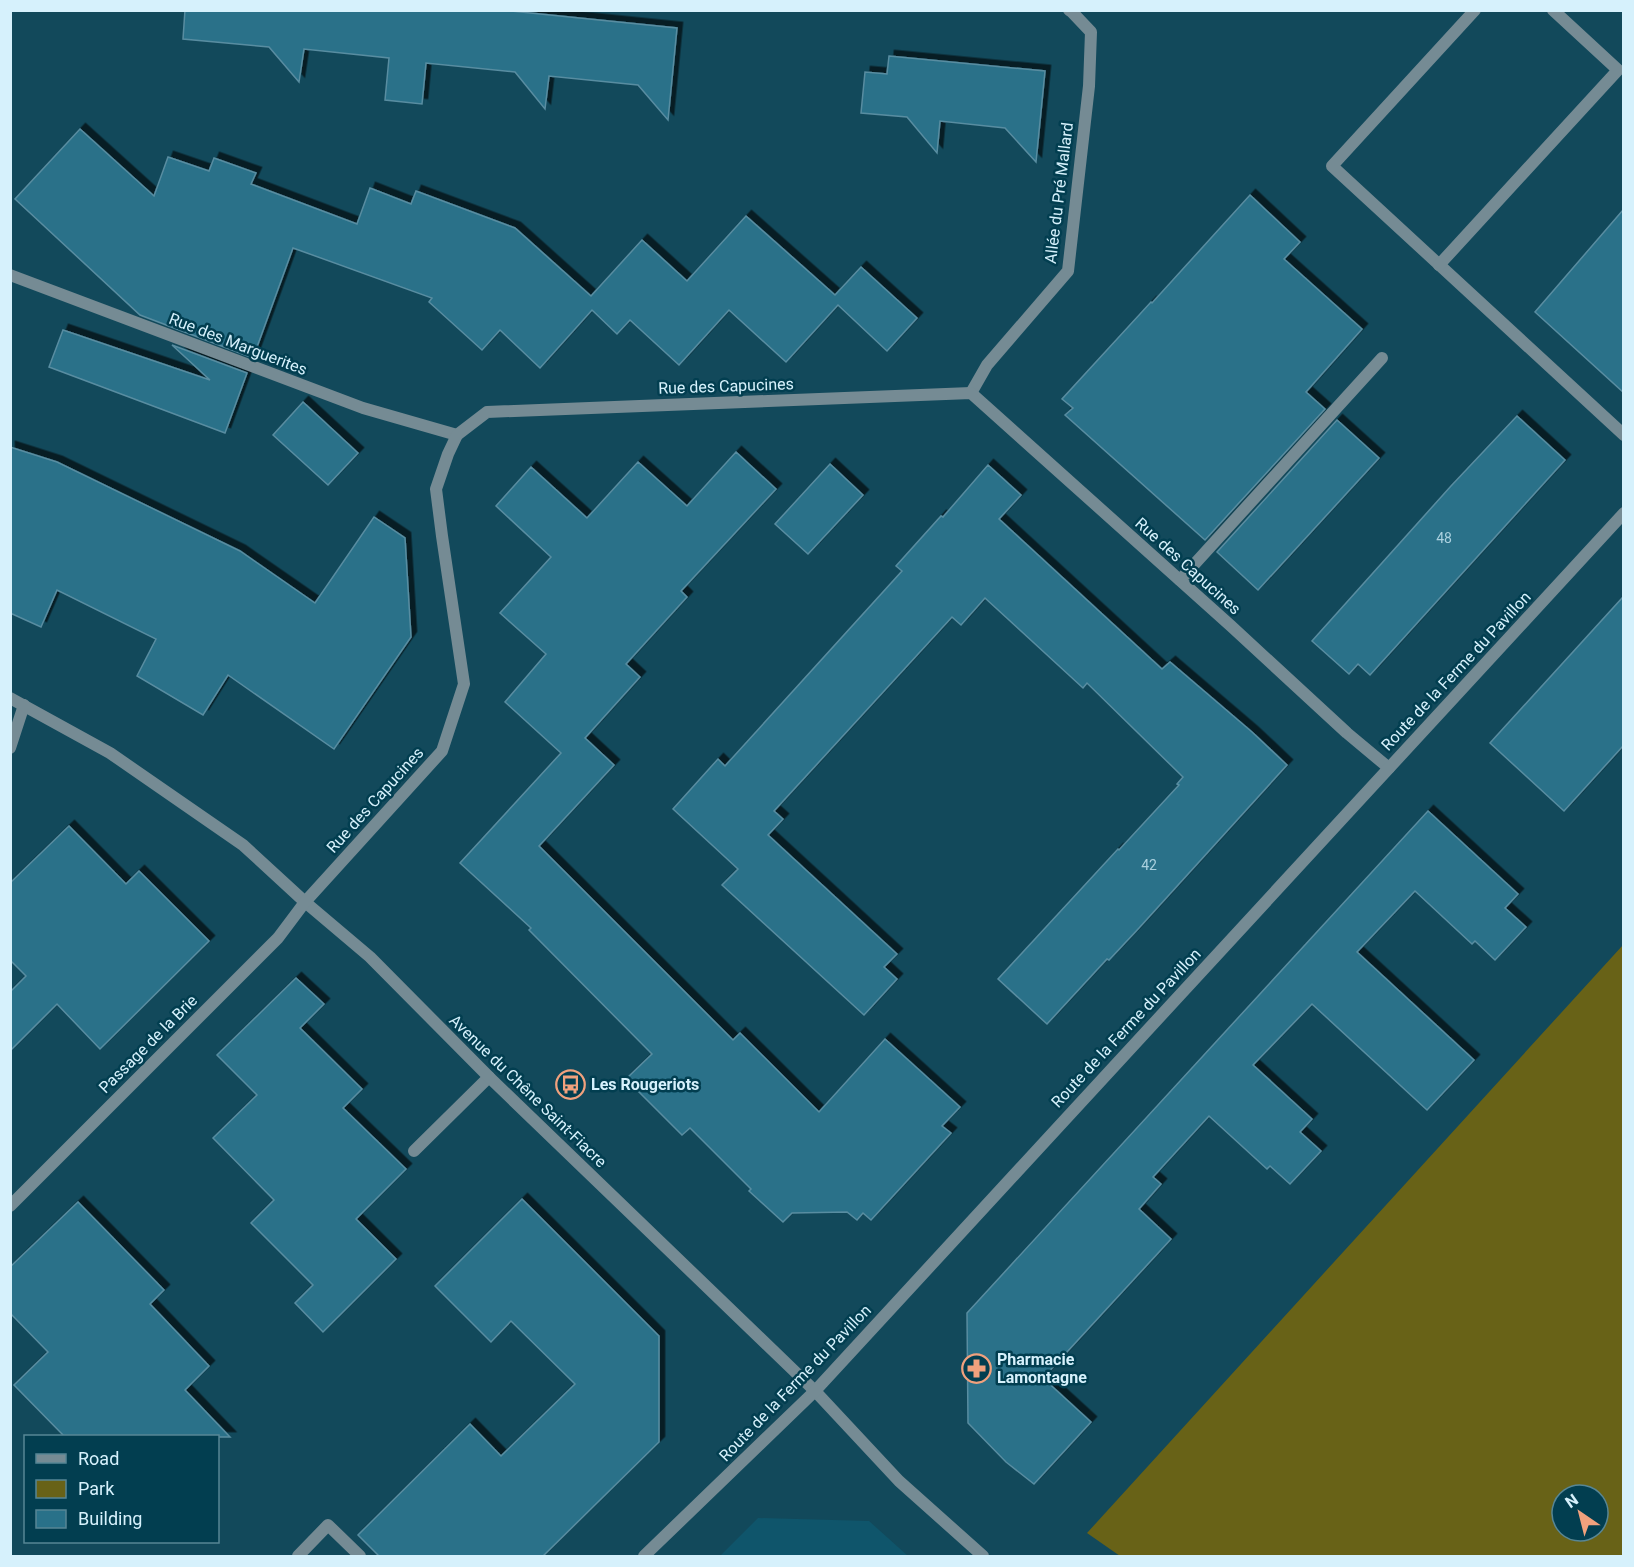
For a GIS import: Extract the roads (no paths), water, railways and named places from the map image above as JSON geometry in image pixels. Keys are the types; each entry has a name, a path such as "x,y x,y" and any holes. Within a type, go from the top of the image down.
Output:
{"street":[{"name":"Allée du Pré Mallard","path":"971,393 987,365 1068,271 1089,86 1091,32 1069,10"},
{"path":"1475,10 1332,166 1623,435"},
{"path":"1439,265 1618,70 1553,10"},
{"name":"Rue des Marguerites","path":"10,275 363,408 457,435"},
{"path":"1180,580 1382,358"},
{"name":"Rue des Capucines","path":"305,902 442,751 464,684 436,489 457,435 487,412 971,393 1347,733 1389,768"},
{"name":"Route de la Ferme du Pavillon","path":"644,1557 815,1391 1623,513"},
{"name":"Avenue du Chêne Saint-Fiacre","path":"10,698 110,753 243,845 370,957 489,1077 815,1391 899,1481 983,1557"},
{"path":"10,748 24,705"},
{"name":"Passage de la Brie","path":"10,1206 278,938 305,902"},
{"path":"414,1151 489,1077"},
{"path":"298,1557 328,1525 360,1557"}],"place":[{"name":"Les Rougeriots","path":"570,1084"},
{"name":"Pharmacie Lamontagne","path":"976,1368"}]}
